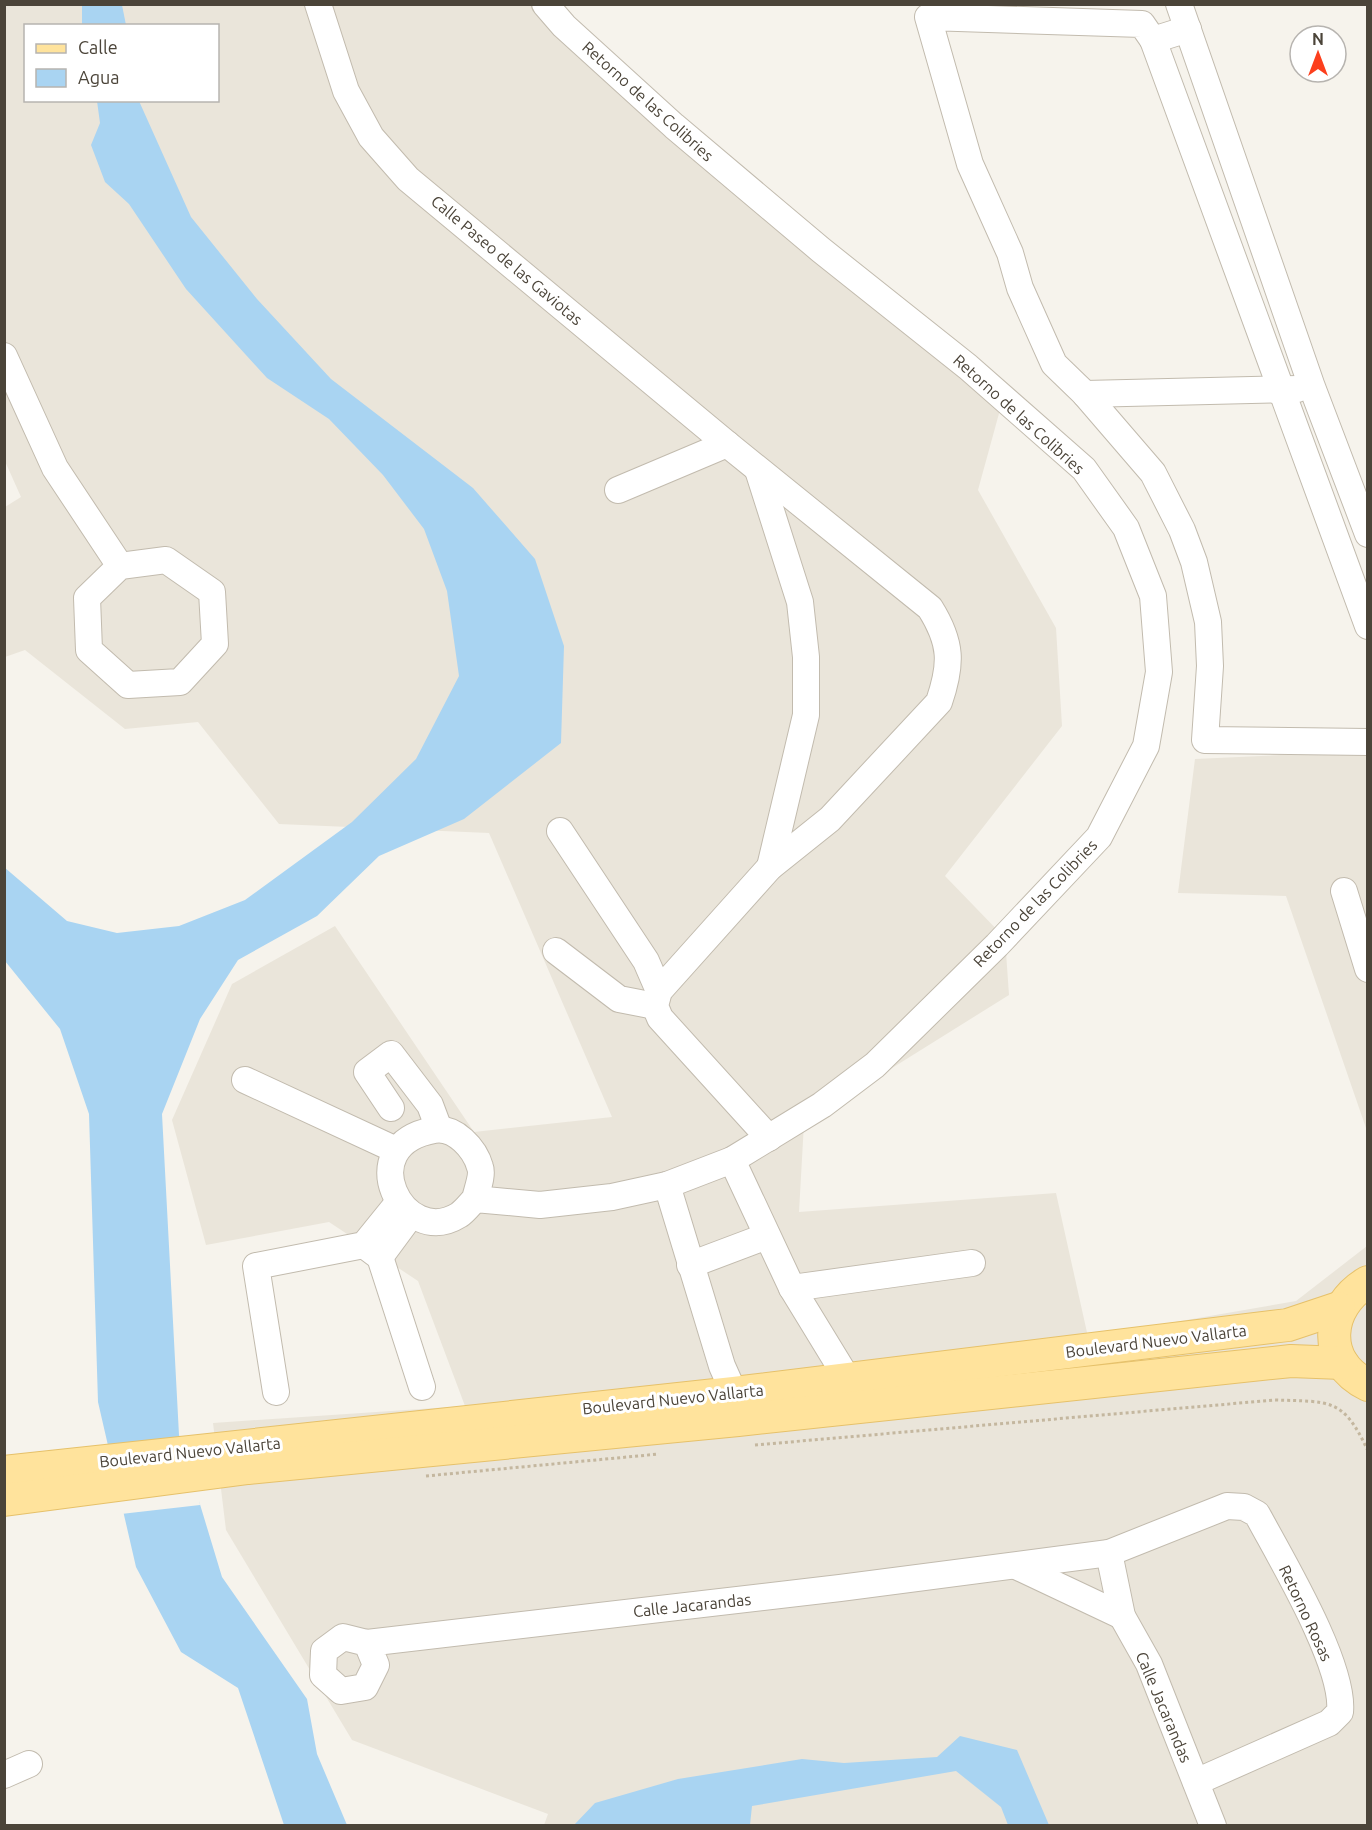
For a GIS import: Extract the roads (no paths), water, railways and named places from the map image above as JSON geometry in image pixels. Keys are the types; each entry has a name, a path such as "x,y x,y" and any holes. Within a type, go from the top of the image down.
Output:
{"main road":[{"name":"Boulevard Nuevo Vallarta","path":"4,1500 79,1477 245,1457 742,1420 849,1393 1288,1325 1339,1308 1352,1291 1368,1282"},
{"path":"1339,1308 1334,1327 1335,1346 1342,1363 1352,1375 1368,1384"},
{"name":"Boulevard Nuevo Vallarta","path":"849,1393 1291,1361 1342,1363"},
{"name":"Boulevard Nuevo Vallarta","path":"4,1472 79,1477"}],"street":[{"name":"Calle Paseo de las Gaviotas","path":"318,4 346,91 371,137 408,179 758,470 930,608 943,629 949,654 947,678 939,702 830,819 770,867 657,998"},
{"name":"Retorno de las Colibries","path":"475,1199 540,1205 612,1197 667,1185 732,1160 822,1105 875,1065 997,945 1099,837 1146,746 1159,672 1153,597 1126,528 1084,469 968,367 821,249 674,126 564,26 545,4"},
{"path":"1179,4 1312,387 1368,534"},
{"path":"1368,626 1153,40 1142,24 928,18 970,164 1010,253 1020,288 1054,364 1085,394 1153,473 1178,521 1197,569 1208,622 1210,666 1205,740 1368,742"},
{"path":"1153,40 1188,29"},
{"path":"4,356 55,468 120,566"},
{"path":"1085,394 1281,391 1312,387"},
{"path":"618,490 727,444"},
{"name":"Calle Paseo de las Gaviotas","path":"758,470 800,602 806,657 806,715 770,867"},
{"path":"166,560 212,592 215,644 180,682 128,685 89,650 87,598 120,566 166,560"},
{"path":"560,831 646,961 657,998 660,1018 769,1138"},
{"path":"1344,891 1368,969"},
{"path":"556,951 619,999 657,998"},
{"path":"391,1108 368,1072 391,1054 430,1105 439,1129"},
{"path":"245,1080 396,1150"},
{"path":"439,1129 467,1141 481,1169 475,1199 458,1215 435,1221 405,1209 388,1176 396,1150 415,1133 439,1129"},
{"path":"732,1160 792,1288 849,1393"},
{"path":"667,1185 722,1366 742,1420"},
{"path":"276,1392 256,1266 372,1251 405,1209"},
{"path":"690,1265 767,1236"},
{"path":"372,1251 422,1387"},
{"path":"792,1288 972,1263"},
{"name":"Retorno Rosas","path":"1109,1553 1227,1506 1244,1507 1257,1514 1319,1633 1342,1696 1340,1712 1329,1723 1196,1782"},
{"name":"Calle Jacarandas","path":"367,1643 1109,1553 1122,1616 1149,1664 1214,1826"},
{"path":"1016,1566 1122,1616"},
{"path":"4,1775 29,1764"}],"water":[{"path":"82,5 122,5 126,24 82,24"},
{"path":"97,102 139,102 191,217 257,299 331,379 473,488 535,559 564,646 561,743 464,819 379,856 317,916 238,960 200,1019 162,1114 179,1435 222,1577 307,1699 317,1754 347,1825 284,1825 238,1688 181,1652 136,1567 98,1402 89,1114 60,1029 5,961 4,867 67,921 117,933 179,926 245,900 352,822 416,759 459,676 447,591 424,529 383,475 329,419 267,378 186,289 129,204 105,182 91,145 100,123"},
{"path":"960,1736 1017,1750 1049,1825 1008,1825 1001,1807 956,1771 752,1806 750,1825 574,1825 595,1803 678,1779 802,1759 844,1763 937,1757"}]}
